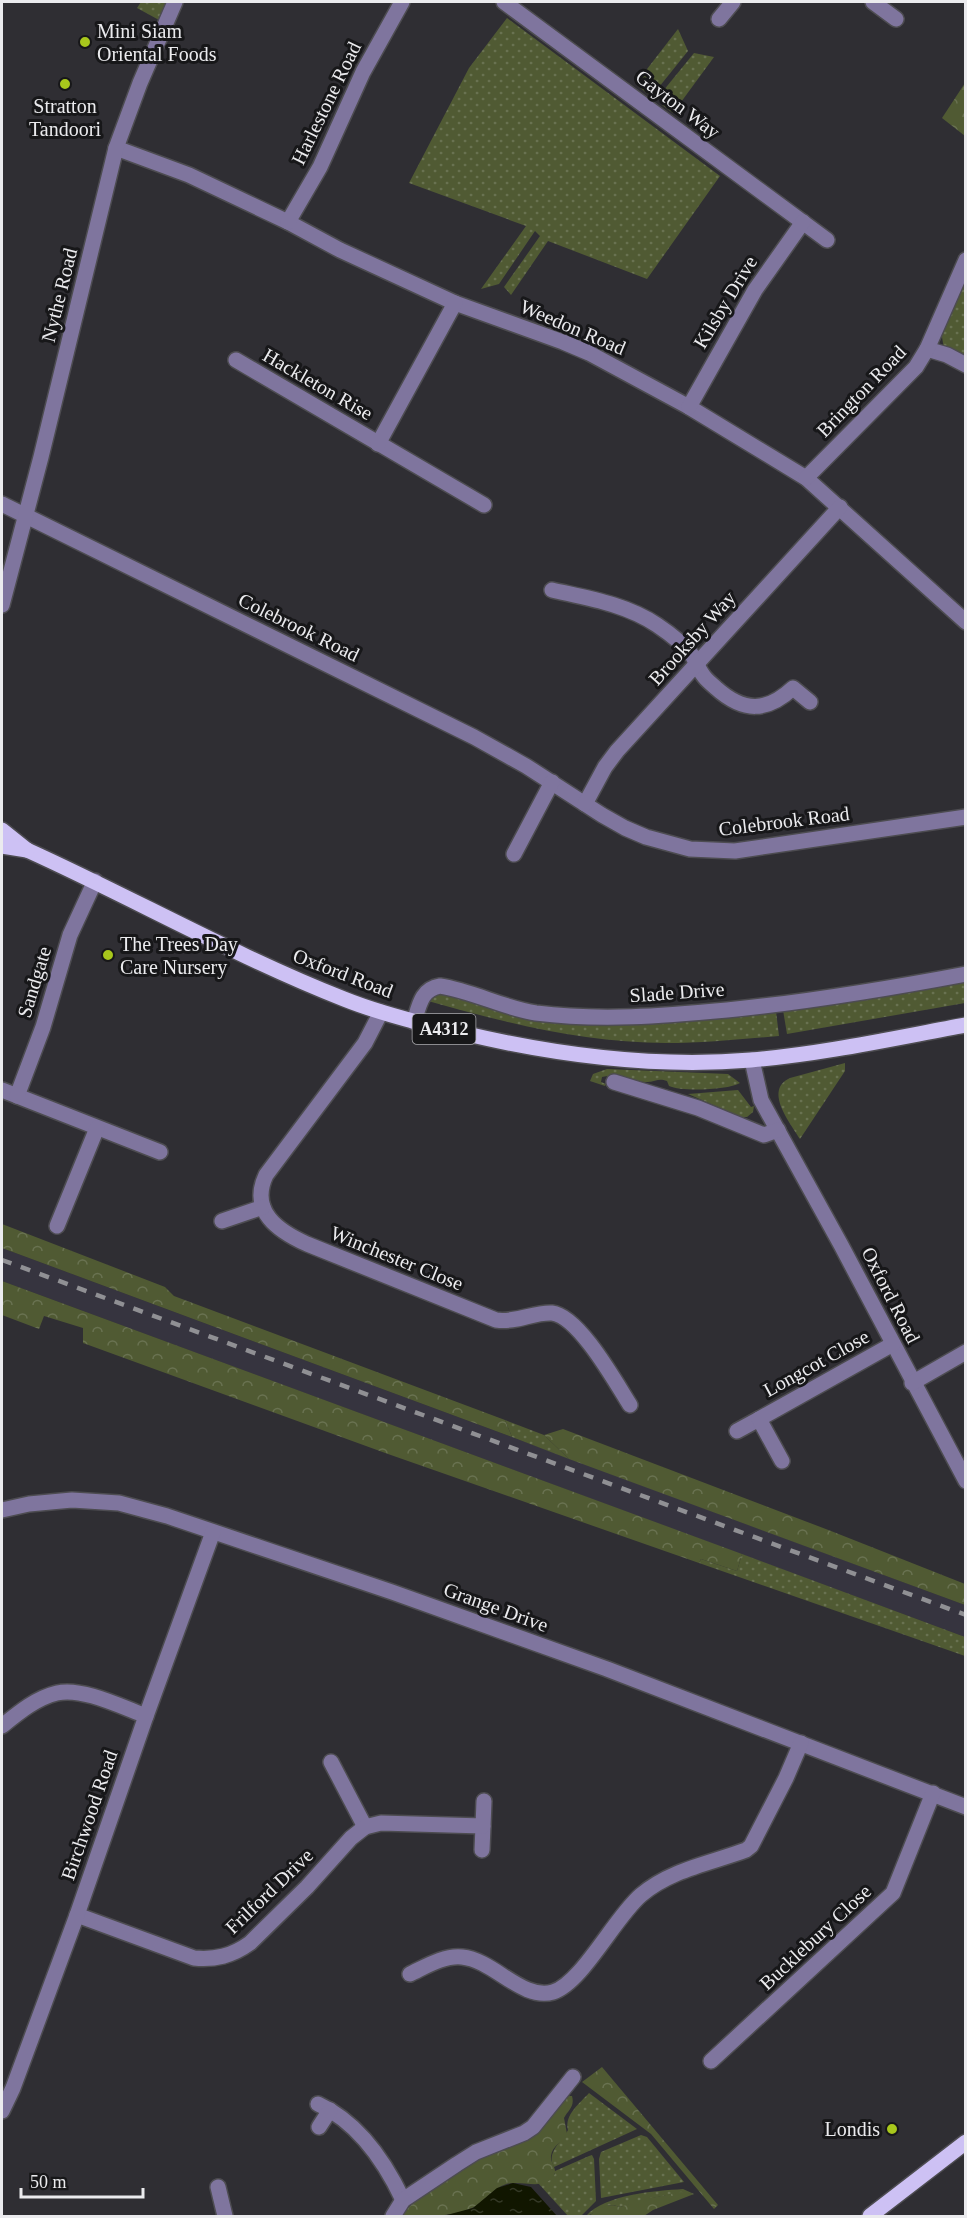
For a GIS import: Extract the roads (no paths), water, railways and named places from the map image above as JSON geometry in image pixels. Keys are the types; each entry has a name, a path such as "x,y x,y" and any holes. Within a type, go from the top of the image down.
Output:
{"main road":[{"name":"Oxford Road","path":"2,830 27,850 267,966 381,1012 490,1039 561,1053 607,1059 667,1062 752,1060"},
{"name":"Oxford Road","path":"2,846 27,850"},
{"name":"A4312","path":"752,1060 838,1048 966,1025"},
{"path":"870,2217 966,2142"}],"street":[{"name":"Nythe Road","path":"2,605 116,148 140,83 175,2"},
{"name":"Harlestone Road","path":"288,222 320,167 363,72 402,2"},
{"name":"Gayton Way","path":"504,2 827,240"},
{"path":"719,19 733,2"},
{"path":"873,2 897,20"},
{"name":"Weedon Road","path":"116,148 189,175 288,222 348,254 455,303 581,349 689,406 806,478 966,622"},
{"name":"Kilsby Drive","path":"689,406 750,297 802,222"},
{"name":"Brington Road","path":"806,478 909,374 927,349 966,260"},
{"name":"Hackleton Rise","path":"378,444 455,303"},
{"path":"927,349 966,364"},
{"name":"Hackleton Rise","path":"236,360 484,505"},
{"name":"Colebrook Road","path":"2,504 454,727 646,837 684,848 714,851 765,847 966,817"},
{"name":"Brooksby Way","path":"585,804 599,777 617,751 840,507"},
{"path":"552,590 634,612 669,634 691,654 703,675 715,687 740,704 770,705 793,687 810,702"},
{"path":"514,854 552,782"},
{"name":"Sandgate","path":"17,1096 43,1027 70,935 95,881"},
{"name":"Slade Drive","path":"414,1022 422,998 428,990 436,986 444,986 511,1007 536,1012 643,1017 803,1002 966,974"},
{"path":"222,1221 263,1207 260,1191 266,1175 364,1043 381,1012"},
{"name":"Oxford Road","path":"752,1060 761,1101 966,1481"},
{"path":"614,1082 698,1108 764,1135 778,1130"},
{"path":"2,1090 160,1152"},
{"path":"57,1226 97,1128"},
{"name":"Winchester Close","path":"263,1207 274,1223 307,1244 496,1320 514,1321 549,1313 566,1319 593,1348 630,1405"},
{"name":"Longcot Close","path":"737,1431 893,1344"},
{"path":"912,1383 966,1352"},
{"name":"Longcot Close","path":"759,1419 782,1461"},
{"name":"Grange Drive","path":"2,1510 51,1501 98,1501 140,1508 523,1638 966,1807"},
{"name":"Birchwood Road","path":"2,2111 13,2088 77,1915 213,1532"},
{"path":"2,1726 41,1699 58,1692 86,1695 146,1716"},
{"path":"410,1974 444,1959 463,1957 486,1965 528,1991 544,1994 562,1988 576,1976 641,1894 673,1876 746,1850 751,1846 801,1743"},
{"path":"331,1762 365,1827 381,1823 483,1826"},
{"name":"Bucklebury Close","path":"711,2061 892,1893 898,1884 933,1793"},
{"path":"482,1850 484,1801"},
{"name":"Frilford Drive","path":"77,1915 194,1958 215,1959 231,1954 250,1943 365,1827"},
{"path":"393,2217 403,2200 476,2152 524,2133 533,2127 573,2077"},
{"path":"320,2127 324,2107 348,2123 370,2147 392,2177 403,2200"},
{"path":"218,2187 225,2217"}],"water":[{"path":"513,2183 531,2187 557,2216 443,2216 473,2208 497,2188"}],"railway":[{"path":"2,1260 966,1615"}],"place":[{"name":"Mini Siam Oriental Foods","path":"85,42"},
{"name":"Stratton Tandoori","path":"65,84"},
{"name":"The Trees Day Care Nursery","path":"108,955"},
{"name":"Londis","path":"892,2129"}]}
